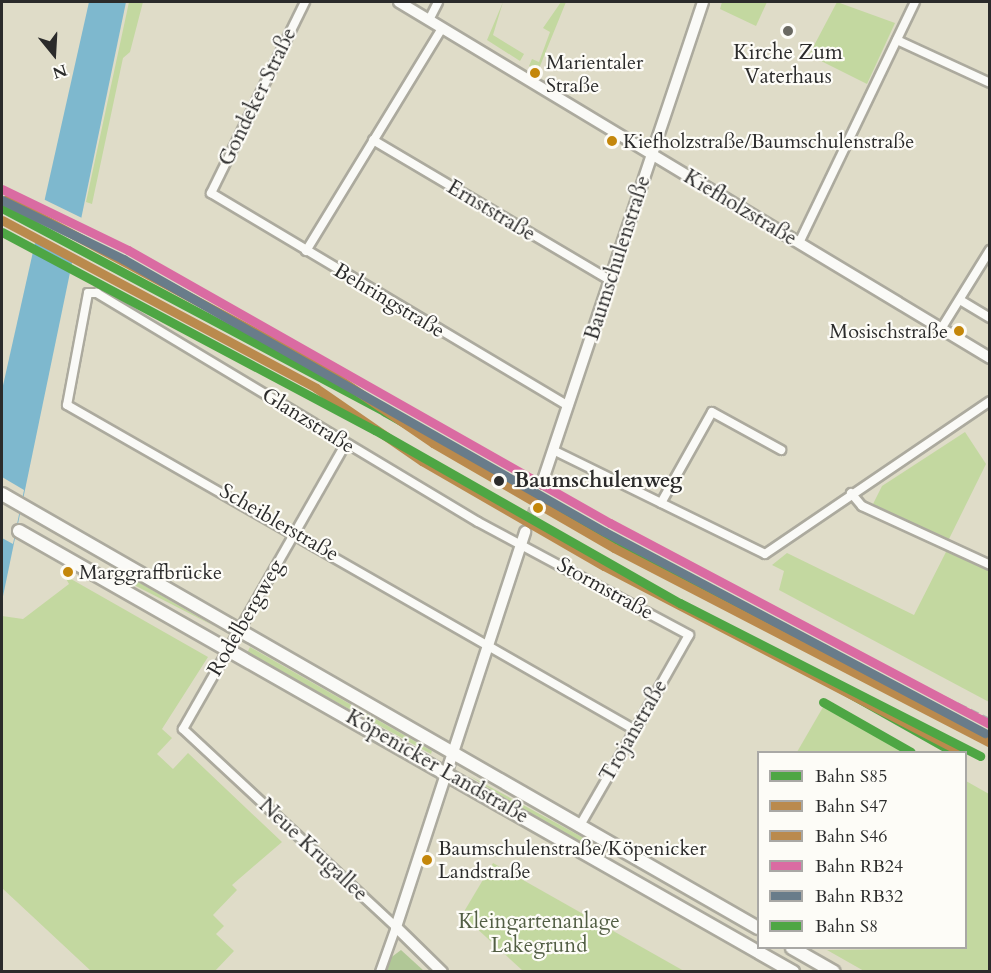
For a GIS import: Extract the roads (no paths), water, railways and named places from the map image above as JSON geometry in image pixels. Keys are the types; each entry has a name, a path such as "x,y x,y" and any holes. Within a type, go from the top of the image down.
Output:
{"main road":[{"name":"Köpenicker Landstraße","path":"2,494 452,756 757,927"},
{"name":"Köpenicker Landstraße","path":"19,531 447,771 793,972"},
{"path":"70,534 79,566"},
{"path":"794,949 834,972"}],"street":[{"name":"Gondeker Straße","path":"211,193 305,2"},
{"name":"Kiefholzstraße","path":"399,2 990,358"},
{"path":"429,20 438,2"},
{"name":"Baumschulenstraße","path":"543,480 704,2"},
{"path":"799,243 915,2"},
{"path":"306,251 442,28"},
{"path":"897,40 990,83"},
{"name":"Ernststraße","path":"373,140 610,280"},
{"name":"Behringstraße","path":"211,193 568,406"},
{"path":"941,329 990,250"},
{"name":"Scheiblerstraße","path":"98,293 86,297 67,405 294,532 635,730"},
{"name":"Glanzstraße","path":"98,293 345,445 521,545"},
{"path":"960,300 990,318"},
{"path":"554,450 765,554 851,493 990,402"},
{"path":"661,503 712,412 781,450"},
{"name":"Rodelbergweg","path":"183,729 345,445"},
{"path":"851,493 862,506 990,565"},
{"path":"380,972 525,532"},
{"name":"Stormstraße","path":"521,545 689,635"},
{"name":"Trojanstraße","path":"579,827 689,635"},
{"name":"Neue Krugallee","path":"183,729 442,972"}],"water":[{"path":"89,2 126,2 2,601 2,390"}],"tunnel":[{"path":"525,532 543,480"}],"railway":[{"path":"897,674 990,719"}],"rail line":[{"name":"RB24","path":"2,189 128,250 610,523 990,724"},
{"name":"S46","path":"7,199 326,370 433,443 614,548 990,743"},
{"name":"RB32","path":"2,200 123,259 605,532 985,733"},
{"name":"S85","path":"2,208 385,412 690,584 990,737"},
{"name":"S47","path":"2,220 316,388 422,461 604,566 960,751"},
{"name":"S8","path":"2,232 375,430 680,603 980,756"},
{"name":"S85","path":"833,684 951,751"},
{"name":"S8","path":"823,702 909,751"}],"place":[{"name":"Kirche Zum Vaterhaus","path":"788,31"},
{"name":"Marientaler Straße","path":"535,73"},
{"name":"Kiefholzstraße/Baumschulenstraße","path":"612,141"},
{"name":"Mosischstraße","path":"959,331"},
{"name":"Baumschulenweg","path":"499,481"},
{"name":"Marggraffbrücke","path":"68,572"},
{"name":"Baumschulenstraße/Köpenicker Landstraße","path":"427,860"}],"park label":[{"name":"Kleingartenanlage Lakegrund","path":"539,934"}]}
